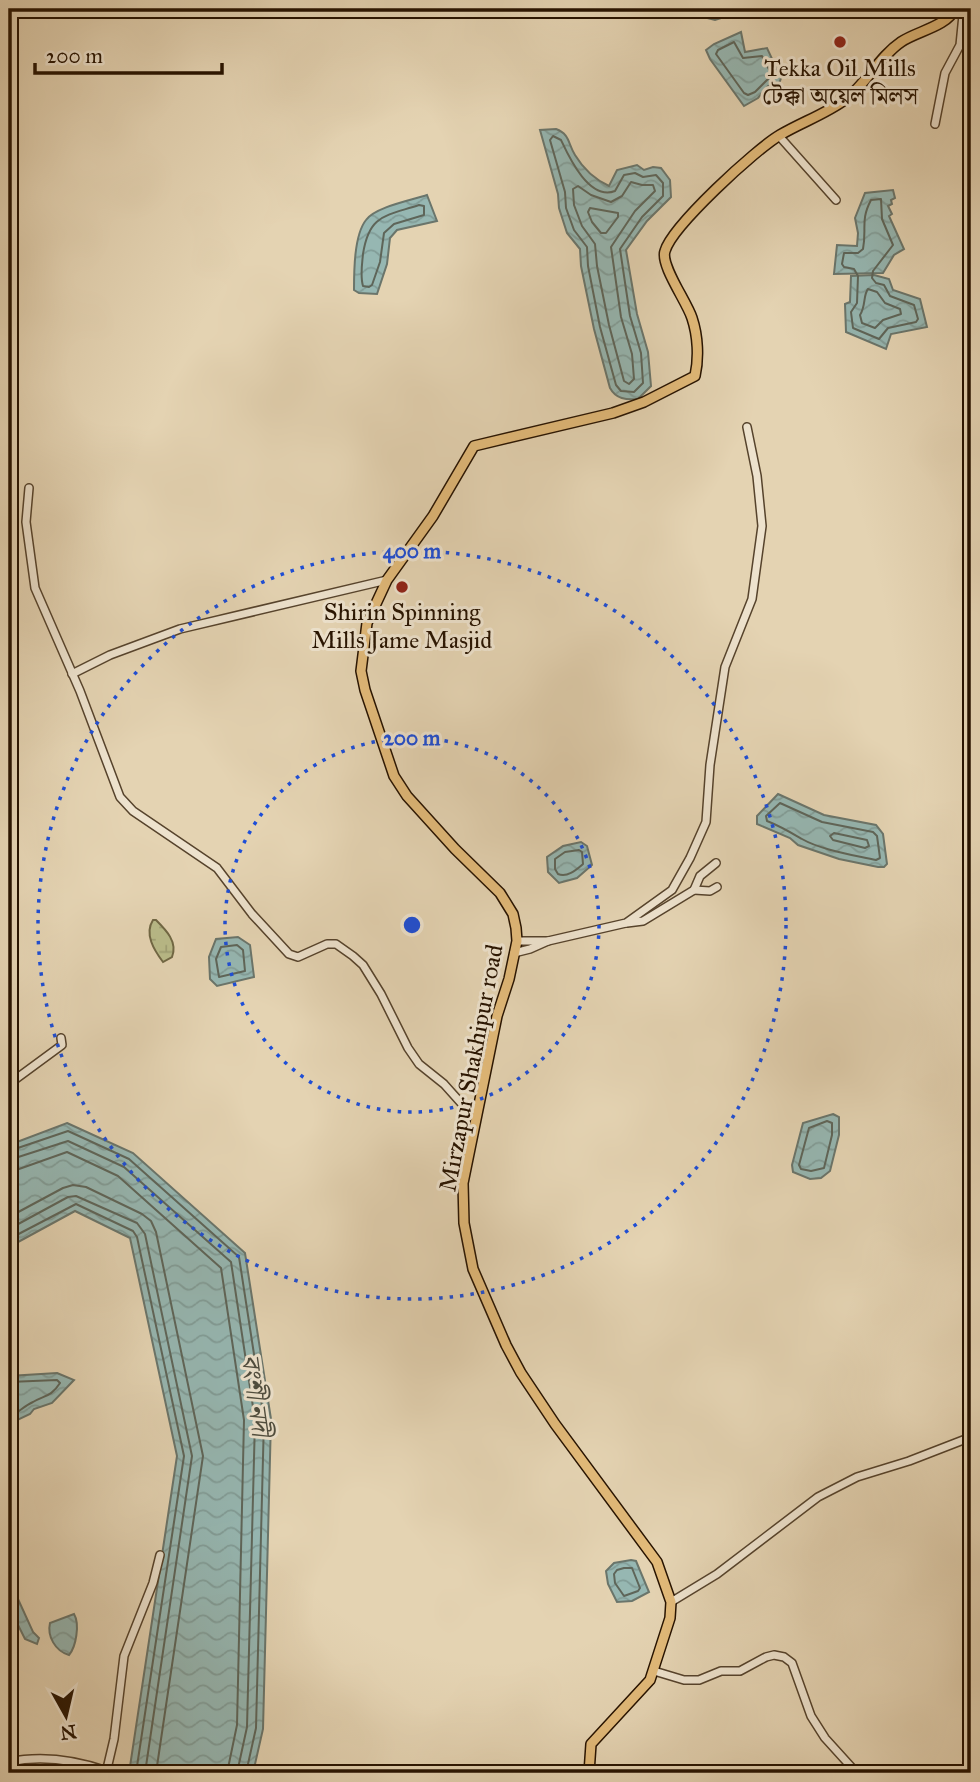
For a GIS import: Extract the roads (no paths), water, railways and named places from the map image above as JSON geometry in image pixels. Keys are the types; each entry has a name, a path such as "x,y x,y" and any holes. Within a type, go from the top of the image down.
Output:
{"main road":[{"name":"Mirzapur Shakhipur road","path":"671,1602 657,1562 526,1381 506,1345 473,1269 464,1223 463,1183 497,1016 517,941 513,914 500,893 454,849 407,796 394,776 361,671 367,623 387,580 433,516 474,446 613,413 644,402 695,376 699,361 693,320 663,256 674,233 729,178 779,136 844,100 867,80 880,61 900,43 960,13"},
{"path":"589,1773 591,1744 650,1680 670,1618 671,1602"}],"street":[{"path":"935,124 945,74 960,46 960,13"},
{"path":"779,136 836,200"},
{"path":"626,923 672,890 683,875 706,822 710,765 725,667 752,599 762,526 757,477 747,427"},
{"path":"29,488 26,522 35,588 120,797 132,811 217,868 252,914 289,954 298,957 327,944 336,944 354,956 363,965 381,994 419,1064 461,1102 478,1110"},
{"path":"72,674 110,655 180,629 387,580"},
{"path":"694,890 700,876 716,863"},
{"path":"514,953 548,941 643,921 694,890 710,891 717,887"},
{"path":"517,941 548,941"},
{"path":"9,1084 62,1045 61,1038"},
{"path":"671,1602 717,1574 818,1497 857,1477 909,1461 971,1437"},
{"path":"9,1762 30,1757 62,1760 106,1772 114,1739 124,1656 153,1583 160,1555"},
{"path":"654,1671 684,1680 699,1680 721,1671 740,1671 766,1657 784,1657 792,1663 807,1708 825,1738 860,1773"}],"water":[{"path":"702,9 733,9 731,15 715,20 703,17"},
{"path":"741,32 745,52 767,48 781,78 778,87 768,86 758,98 744,106 706,50"},
{"path":"556,129 566,137 586,170 609,186 617,170 637,165 644,170 661,168 670,180 671,197 647,221 626,250 637,314 648,352 651,386 638,399 622,398 610,388 594,329 580,249 567,233 540,130"},
{"path":"893,190 895,198 888,206 892,214 889,216 904,249 894,255 883,273 834,274 837,245 857,246 855,218 865,193"},
{"path":"427,195 437,221 397,230 390,238 387,264 377,294 354,290 357,244 366,220 377,211"},
{"path":"874,275 889,279 893,290 920,299 927,327 891,334 886,349 846,332 845,304 850,302 851,276"},
{"path":"778,794 824,815 876,825 883,834 887,864 878,867 839,859 798,845 790,838 757,824 757,816"},
{"path":"581,842 587,846 592,865 577,878 559,883 548,872 547,857 563,846"},
{"path":"238,937 250,945 254,977 217,986 210,979 209,957 216,939"},
{"path":"833,1114 839,1117 839,1135 830,1171 821,1178 810,1179 793,1172 792,1165 803,1123"},
{"name":"বংশী নদী","path":"67,1123 133,1153 245,1253 271,1419 263,1729 253,1773 129,1773 177,1456 130,1238 75,1211 9,1247 9,1145"},
{"path":"57,1373 74,1380 52,1403 34,1409 30,1414 9,1424 9,1376"},
{"path":"636,1561 649,1592 632,1601 617,1602 608,1584 606,1571 614,1563"},
{"path":"9,1598 18,1599 33,1632 39,1638 37,1644 25,1639 9,1607"},
{"path":"74,1614 76,1635 69,1655 56,1647 49,1628 50,1623"}],"place":[{"name":"Tekka Oil Mills টেক্কা অয়েল মিলস","path":"840,42"},
{"name":"Shirin Spinning Mills Jame Masjid","path":"402,587"}]}
